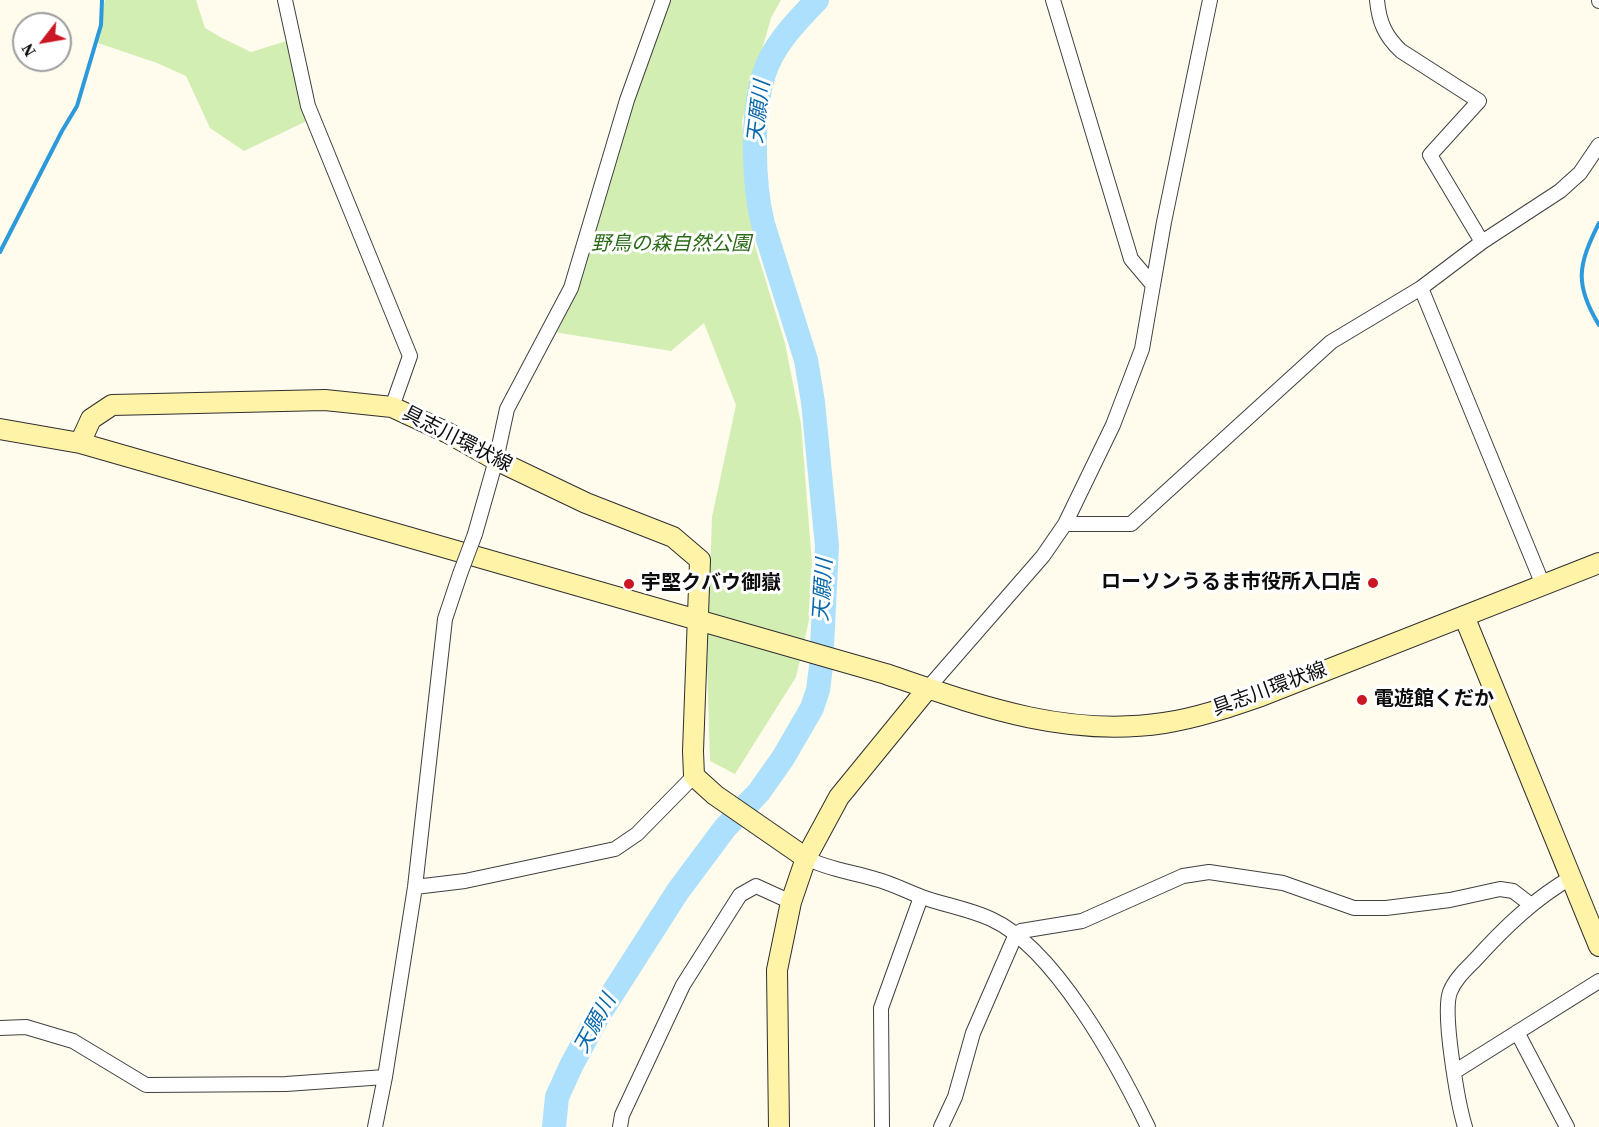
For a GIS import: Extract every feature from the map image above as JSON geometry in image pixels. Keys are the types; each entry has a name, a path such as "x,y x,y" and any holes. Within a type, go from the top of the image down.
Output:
{"main road":[{"name":"具志川環状線","path":"80,443 91,419 112,405 325,400 392,407 496,460 586,502 672,537 700,560 694,776"},
{"name":"具志川環状線","path":"0,429 80,443 886,674 978,706 1069,725 1115,726 1163,723 1212,712 1261,696 1599,563"},
{"path":"1464,616 1599,946"},
{"path":"778,1127 777,970 790,902 806,858 839,797 928,688"},
{"path":"694,776 715,795 806,858"}],"street":[{"path":"285,0 308,106 410,356 392,407"},
{"path":"375,1127 415,887 445,619 475,534 496,460 507,409 571,288 627,100 663,0"},
{"path":"1053,0 1131,259 1153,285"},
{"path":"928,688 1043,556 1065,524 1113,425 1142,349 1164,222 1210,0"},
{"path":"1377,0 1379,18 1384,31 1401,51 1479,101 1430,155 1482,242"},
{"path":"1065,524 1131,524 1331,342 1421,288 1482,242 1571,182 1599,145"},
{"path":"1421,288 1543,585"},
{"path":"415,887 465,881 615,849 637,834 694,776"},
{"path":"806,858 820,865 880,880 921,897 989,919 1016,934 1049,968 1083,1011 1118,1067 1148,1127"},
{"path":"942,1127 955,1097 973,1033 1016,934 1026,930 1082,921 1183,876 1209,872 1283,883 1354,909 1386,908 1450,900 1500,889 1513,891 1530,904"},
{"path":"1465,1127 1454,1072 1448,1005 1450,991 1463,973 1505,927 1530,904 1572,877"},
{"path":"620,1127 622,1115 683,985 740,895 756,886 790,902"},
{"path":"882,1127 881,1008 921,897"},
{"path":"1454,1072 1599,981"},
{"path":"0,1028 26,1027 73,1041 146,1085 286,1084 385,1077"},
{"path":"1517,1032 1568,1127"}],"green space":[{"path":"105,0 196,0 205,28 251,52 293,39 313,118 244,151 210,128 186,76 157,63 95,42"},
{"name":"野鳥の森自然公園","path":"663,0 781,0 771,18 742,121 755,246 785,343 801,424 812,564 809,620 796,677 735,774 710,761 707,663 712,517 736,405 704,323 671,351 548,331 571,288"}],"waterway":[{"path":"0,252 77,106 101,25 102,0"},
{"name":"天願川","path":"554,1127 557,1097 598,1016 678,891 725,828 759,792 783,758 812,708 818,690 827,546 813,402 806,360 763,224 755,170 757,109 768,63 786,34 817,0"},
{"path":"1599,223 1587,251 1582,274 1582,286 1599,325"}],"place":[{"name":"ローソンうるま市役所入口店","path":"1373,583"},
{"name":"宇堅クバウ御嶽","path":"629,584"},
{"name":"電遊館くだか","path":"1362,700"}]}
